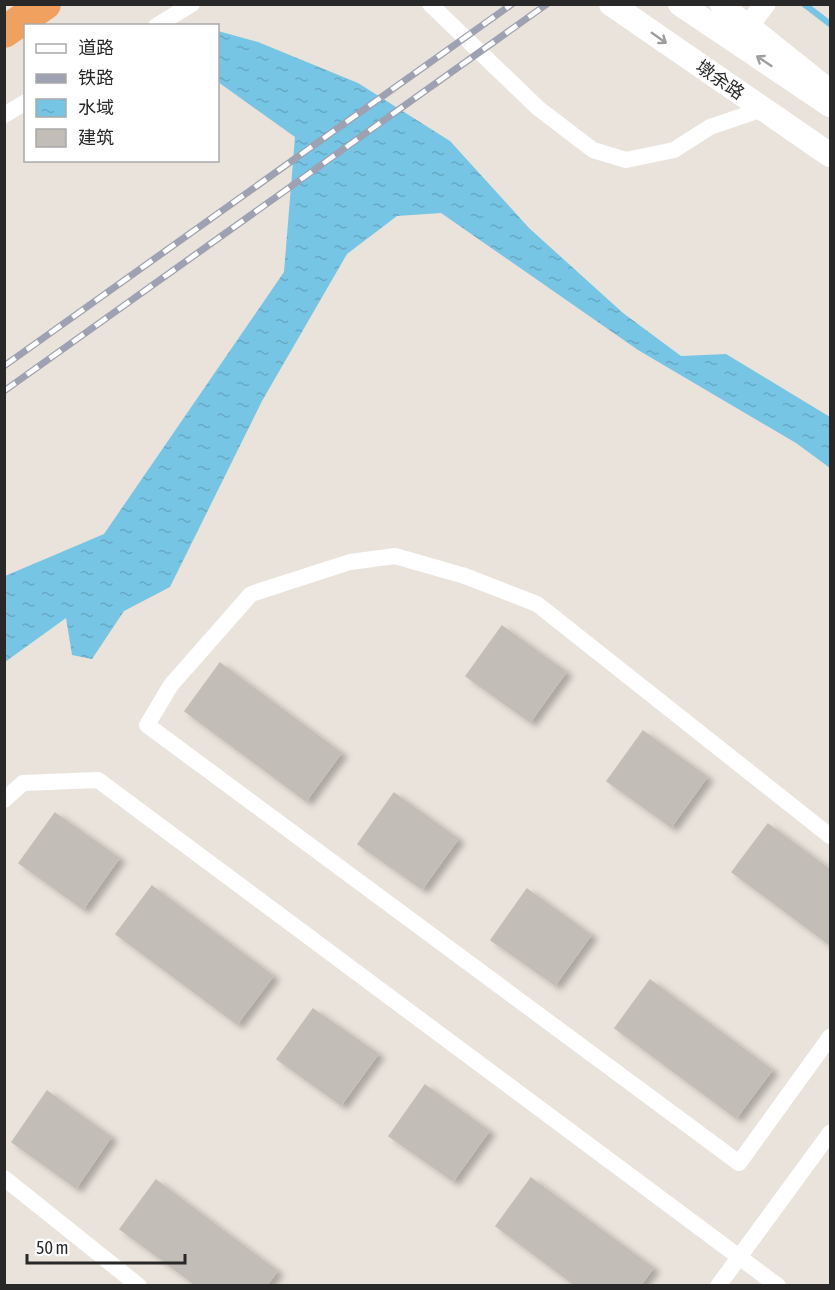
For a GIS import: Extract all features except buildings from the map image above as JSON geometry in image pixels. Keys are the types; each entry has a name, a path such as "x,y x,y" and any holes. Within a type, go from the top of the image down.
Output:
{"highway":[{"path":"4,32 45,4"}],"main road":[{"name":"墩余路","path":"611,4 831,155"},
{"path":"680,4 831,105"}],"street":[{"path":"159,24 192,4"},
{"path":"430,4 538,108 593,150 626,160 674,150 710,127 763,110"},
{"path":"720,4 831,90"},
{"path":"749,25 765,4"},
{"path":"4,115 24,103"},
{"path":"830,1038 739,1163 147,725 171,685 251,594 350,562 395,556 465,576 537,604 831,836"},
{"path":"4,800 23,783 98,780 778,1286"},
{"path":"720,1284 737,1256 831,1133"},
{"path":"4,1178 139,1286"}],"water":[{"path":"219,31 258,42 358,83 450,141 529,228 623,313 681,356 726,354 830,417 830,468 796,443 638,350 441,213 397,216 347,254 262,401 170,587 124,611 92,659 72,655 66,618 5,662 5,576 104,534 284,272 295,137 219,83"}],"waterway":[{"path":"804,4 830,24"}],"railway":[{"path":"4,366 512,4"},
{"path":"4,391 547,4"}]}
